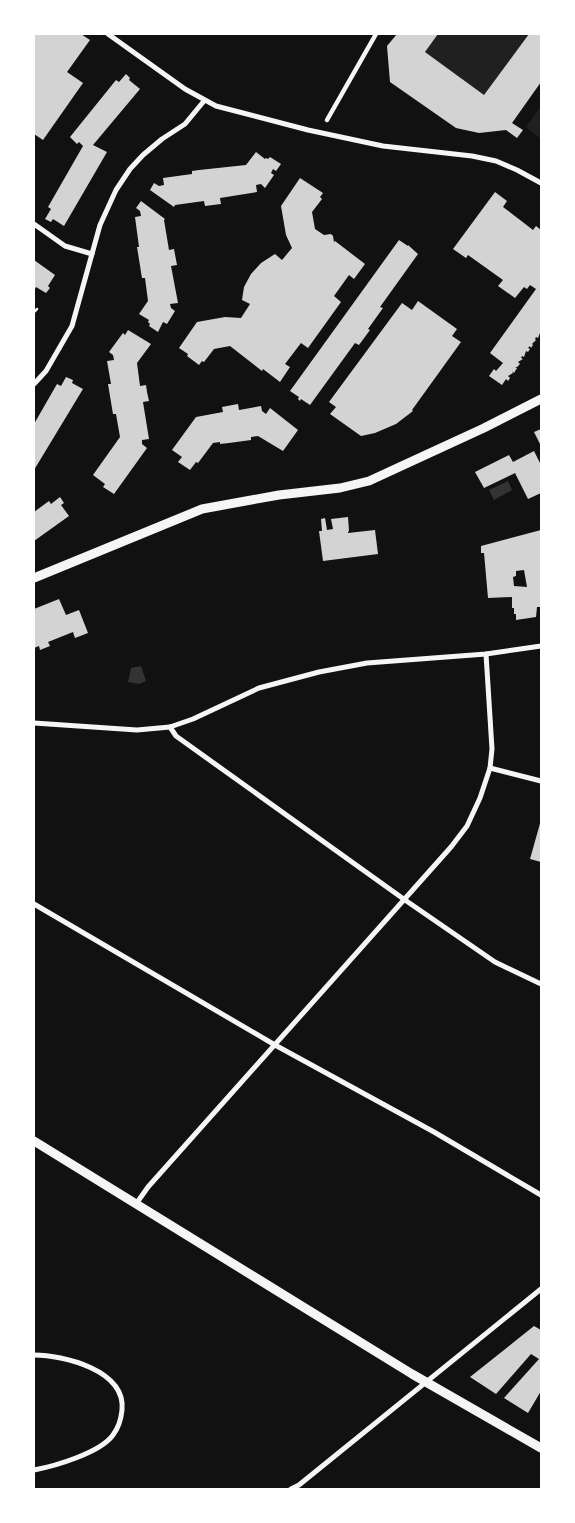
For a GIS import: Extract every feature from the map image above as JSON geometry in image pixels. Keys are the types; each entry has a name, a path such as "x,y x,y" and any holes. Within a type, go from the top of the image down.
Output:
{"street":[{"path":"108,34 185,89 216,106 383,146 449,152 496,161 541,183"},
{"path":"327,120 376,34"},
{"path":"34,384 46,371 72,326 107,206 123,178 142,155 184,124 204,101"},
{"path":"34,224 66,246 92,254"},
{"path":"34,578 202,509 340,488 369,481 541,399"},
{"path":"34,723 137,730 170,727 193,719 259,688 319,672 366,663 486,654 541,646"},
{"path":"136,1204 148,1187 405,900 467,826 480,798 490,768 492,749 486,654"},
{"path":"170,727 176,736 405,900 495,962 541,984"},
{"path":"490,768 541,780"},
{"path":"34,904 276,1045 434,1132 541,1196"},
{"path":"35,1144 427,1382 541,1448"},
{"path":"291,1489 300,1484 541,1289"},
{"path":"34,1355 58,1357 82,1364 97,1372 110,1380 118,1392 122,1404 120,1422 112,1436 101,1446 65,1463 34,1470"}],"path":[{"path":"34,312 38,309"}],"shaded area":[{"path":"438,34 529,34 484,95 425,52"},
{"path":"541,106 541,139 526,127"},
{"path":"508,481 512,490 494,500 489,490"},
{"path":"141,666 146,681 139,684 128,682 131,668"}],"building":[{"path":"34,34 81,34 90,40 67,72 83,83 43,140 34,134"},
{"path":"397,34 438,34 425,52 484,95 529,34 541,34 541,82 512,123 523,130 517,138 506,130 479,133 456,128 390,82 387,46"},
{"path":"126,74 130,78 129,80 140,89 93,145 107,152 64,226 53,219 51,222 45,219 51,209 48,207 83,146 79,142 77,144 70,137 116,80 119,82"},
{"path":"256,152 265,159 270,157 281,164 276,171 273,169 271,173 274,175 265,188 261,184 256,185 257,192 220,198 221,204 205,206 204,201 175,205 174,207 150,190 154,183 159,186 164,185 163,178 192,174 192,171 246,165"},
{"path":"300,178 323,193 320,197 322,199 312,212 315,229 324,235 331,234 334,242 365,264 354,279 349,275 334,296 341,302 308,348 301,343 285,364 290,367 280,382 263,369 262,371 230,346 214,349 204,362 202,361 199,365 179,348 197,322 225,317 241,318 250,304 242,300 244,287 251,274 261,263 275,254 282,260 292,248 286,235 281,206"},
{"path":"495,192 507,201 503,207 533,230 536,226 541,230 541,334 538,338 536,337 533,345 531,348 530,346 528,348 530,349 528,352 526,351 524,357 522,356 521,358 523,359 518,362 520,364 515,367 517,368 514,373 512,371 513,373 508,376 510,378 508,381 506,379 502,385 489,376 494,369 496,371 503,363 490,353 536,289 530,285 527,289 524,287 515,298 498,286 503,280 468,255 466,258 453,249"},
{"path":"141,201 165,219 169,250 174,249 177,265 171,266 178,303 170,304 171,308 175,311 167,324 163,322 158,332 149,326 149,320 139,314 148,301 145,278 142,278 137,247 139,247 135,217 141,216 140,211 136,208"},
{"path":"399,240 418,254 380,307 383,308 359,345 355,343 310,405 301,399 300,401 299,397 290,391"},
{"path":"34,260 55,275 46,293 36,287 34,291"},
{"path":"418,301 457,329 452,336 461,342 413,411 396,424 375,433 361,436 330,414 336,407 329,402 402,303 412,310"},
{"path":"128,330 151,344 137,363 140,386 146,385 149,401 143,402 149,439 142,440 142,444 147,448 114,494 103,487 105,484 93,475 120,437 116,414 113,414 108,384 111,384 107,361 114,360 113,355 109,352 123,333 125,335"},
{"path":"66,377 73,380 72,383 83,389 34,470 34,424 57,384 61,386"},
{"path":"238,404 239,410 261,406 262,411 266,414 270,408 298,430 283,451 258,436 251,437 251,440 220,444 220,442 213,443 198,463 196,462 190,470 178,462 182,457 172,450 196,417 223,412 222,407"},
{"path":"541,429 541,446 534,432"},
{"path":"534,451 541,465 541,493 528,499 515,473 484,488 475,472 509,455 513,462"},
{"path":"60,497 64,503 61,505 69,516 34,541 34,512 49,501 51,504"},
{"path":"348,517 348,533 375,530 378,554 323,561 319,531 322,531 321,519 325,518 327,530 333,529 331,519"},
{"path":"541,530 541,607 537,607 536,617 516,620 514,608 512,608 512,597 488,598 484,553 481,553 481,546","holes":["524,570 527,587 514,586 513,577 516,576 516,571"]},
{"path":"59,599 66,615 79,610 88,633 75,638 73,632 48,642 50,646 40,650 39,646 34,648 34,609"},
{"path":"541,820 541,862 530,859"},
{"path":"534,1326 541,1330 541,1391 528,1413 504,1398 539,1359 531,1354 496,1394 470,1377"}]}
